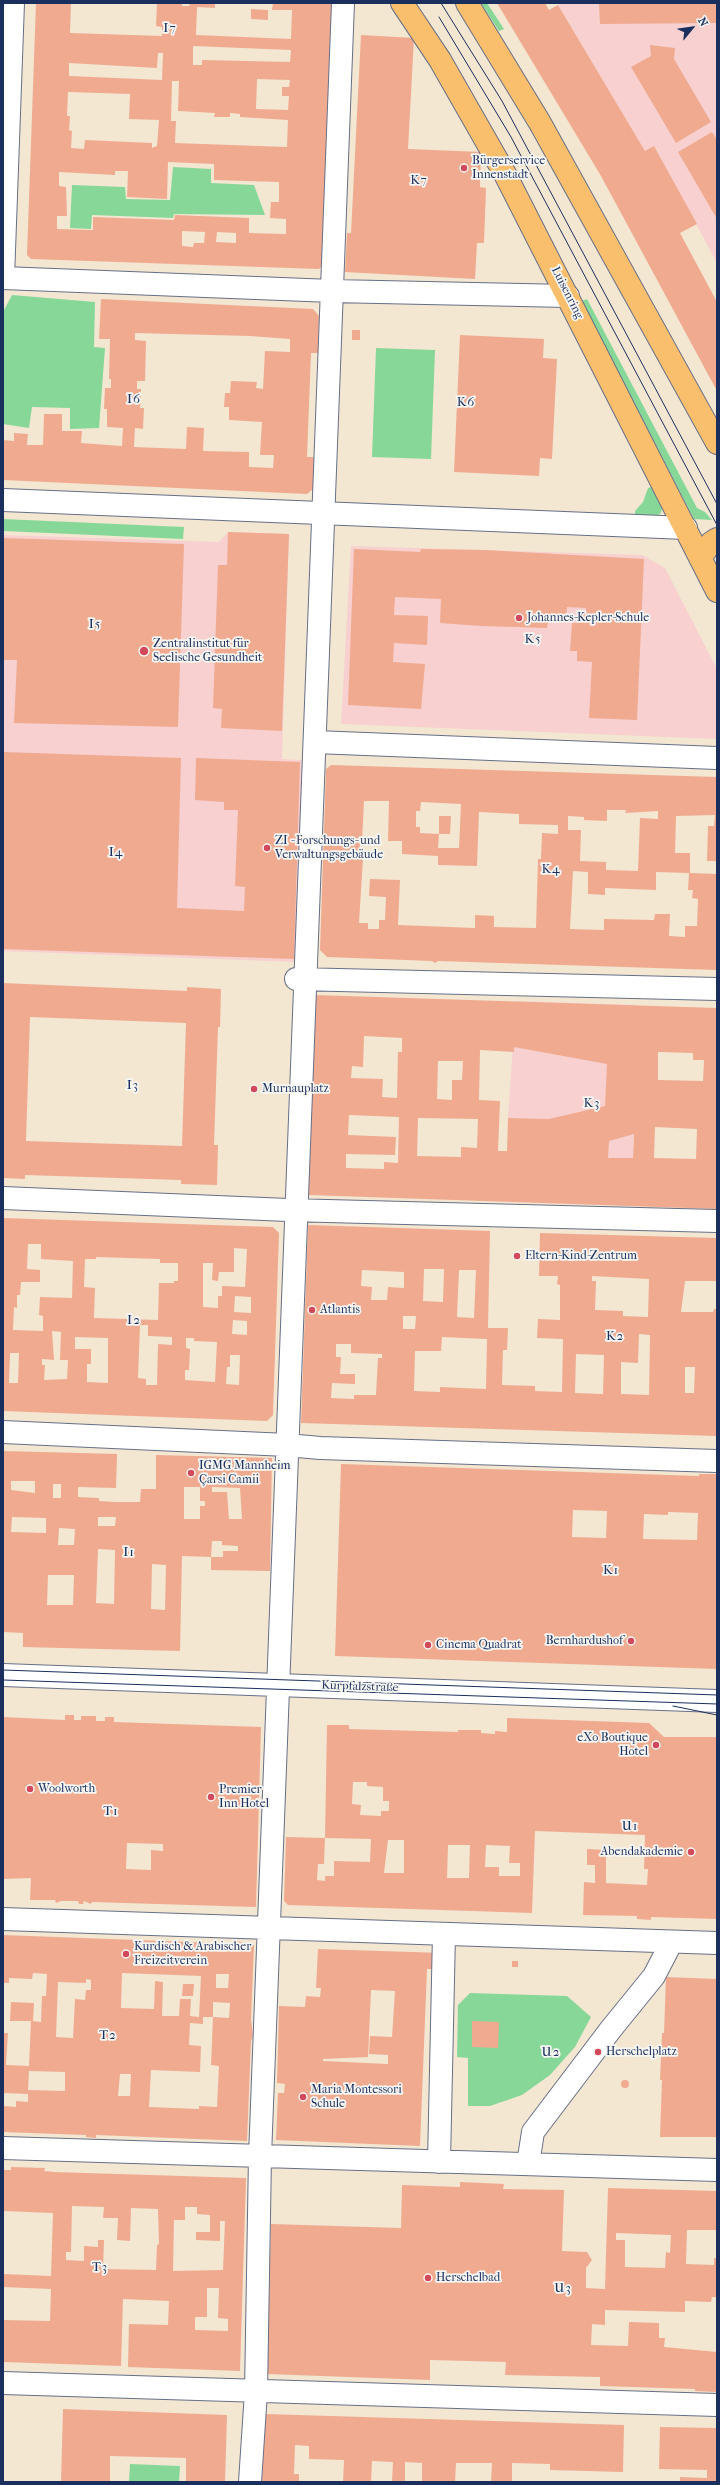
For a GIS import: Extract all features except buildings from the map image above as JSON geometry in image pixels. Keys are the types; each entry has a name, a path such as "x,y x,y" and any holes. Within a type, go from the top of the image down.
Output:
{"main road":[{"path":"467,3 540,123 717,443"},
{"name":"Luisenring","path":"407,6 470,110 568,296 717,591"},
{"path":"700,558 711,543 717,539"}],"street":[{"path":"13,3 3,278 332,291 568,296"},
{"path":"250,2482 256,2392 260,2156 297,1210 301,979 315,742 344,4"},
{"path":"3,500 686,528"},
{"path":"315,742 717,758"},
{"path":"301,979 717,989"},
{"path":"3,1198 297,1210 717,1221"},
{"path":"3,1432 287,1445 320,1448 717,1461"},
{"name":"Kurpfalzstraße","path":"3,1675 717,1701"},
{"path":"3,1919 717,1943"},
{"path":"439,2162 444,1934"},
{"path":"528,2164 534,2132 611,2029 654,1976 668,1949"},
{"path":"3,2148 717,2170"},
{"path":"3,2383 256,2392 717,2405"}],"shaded area":[{"path":"561,3 717,3 717,263 654,146 645,151 558,5"},
{"name":"Zentralinstitut für Seelische Gesundheit","path":"228,532 289,534 282,759 302,760 296,962 3,951 3,535 219,542"},
{"name":"Johannes-Kepler-Schule","path":"351,546 642,555 665,568 717,669 717,739 341,724"},
{"path":"516,1001 637,1005 632,1206 549,1119 508,1118"}],"green space":[{"path":"481,3 487,3 504,29 499,31"},
{"path":"173,167 211,169 211,183 254,185 265,215 174,214 173,218 92,215 91,229 70,228 72,185 125,187 126,199 170,200"},
{"path":"12,295 95,302 94,347 105,348 99,428 70,429 70,408 32,407 29,428 3,424 3,312"},
{"path":"587,299 697,508 705,512 712,520 694,519 582,301"},
{"path":"376,348 435,350 431,459 372,457"},
{"path":"651,487 662,508 661,513 657,516 635,516 635,511 643,502 648,488"},
{"path":"3,519 184,527 183,539 3,531"},
{"path":"470,1993 567,1996 591,2017 575,2047 550,2075 522,2095 490,2106 468,2106 468,2058 457,2057 458,2005"},
{"path":"130,2464 180,2466 179,2482 129,2482"}],"tram line":[{"path":"441,3 502,101 717,504"},
{"path":"439,17 511,137 717,525"},
{"path":"3,1670 717,1695"},
{"path":"3,1680 717,1704"},
{"path":"673,1706 717,1715"}],"place":[{"name":"Bürgerservice Innenstadt","path":"464,168"},
{"name":"Johannes-Kepler-Schule","path":"519,618"},
{"name":"Zentralinstitut für Seelische Gesundheit","path":"144,651"},
{"name":"ZI - Forschungs- und Verwaltungsgebäude","path":"267,848"},
{"name":"Murnauplatz","path":"254,1089"},
{"name":"Eltern-Kind-Zentrum","path":"517,1256"},
{"name":"Atlantis","path":"312,1310"},
{"name":"IGMG Mannheim Çarsi Camii","path":"191,1473"},
{"name":"Bernhardushof","path":"631,1641"},
{"name":"Cinema Quadrat","path":"428,1645"},
{"name":"eXo Boutique Hotel","path":"656,1745"},
{"name":"Woolworth","path":"30,1789"},
{"name":"Premier Inn Hotel","path":"211,1797"},
{"name":"Abendakademie","path":"691,1852"},
{"name":"Kurdisch & Arabischer Freizeitverein","path":"126,1954"},
{"name":"Herschelplatz","path":"598,2052"},
{"name":"Maria Montessori Schule","path":"303,2097"},
{"name":"Herschelbad","path":"428,2278"}],"district":[{"name":"I7","path":"170,29"},
{"name":"K7","path":"419,181"},
{"name":"I6","path":"134,400"},
{"name":"K6","path":"466,403"},
{"name":"I5","path":"95,625"},
{"name":"K5","path":"533,640"},
{"name":"I4","path":"116,853"},
{"name":"K4","path":"551,870"},
{"name":"I3","path":"133,1086"},
{"name":"K3","path":"592,1104"},
{"name":"I2","path":"134,1321"},
{"name":"K2","path":"615,1337"},
{"name":"I1","path":"129,1553"},
{"name":"K1","path":"611,1571"},
{"name":"T1","path":"111,1812"},
{"name":"U1","path":"630,1827"},
{"name":"T2","path":"108,2036"},
{"name":"U2","path":"551,2053"},
{"name":"T3","path":"100,2268"},
{"name":"U3","path":"563,2289"}]}
